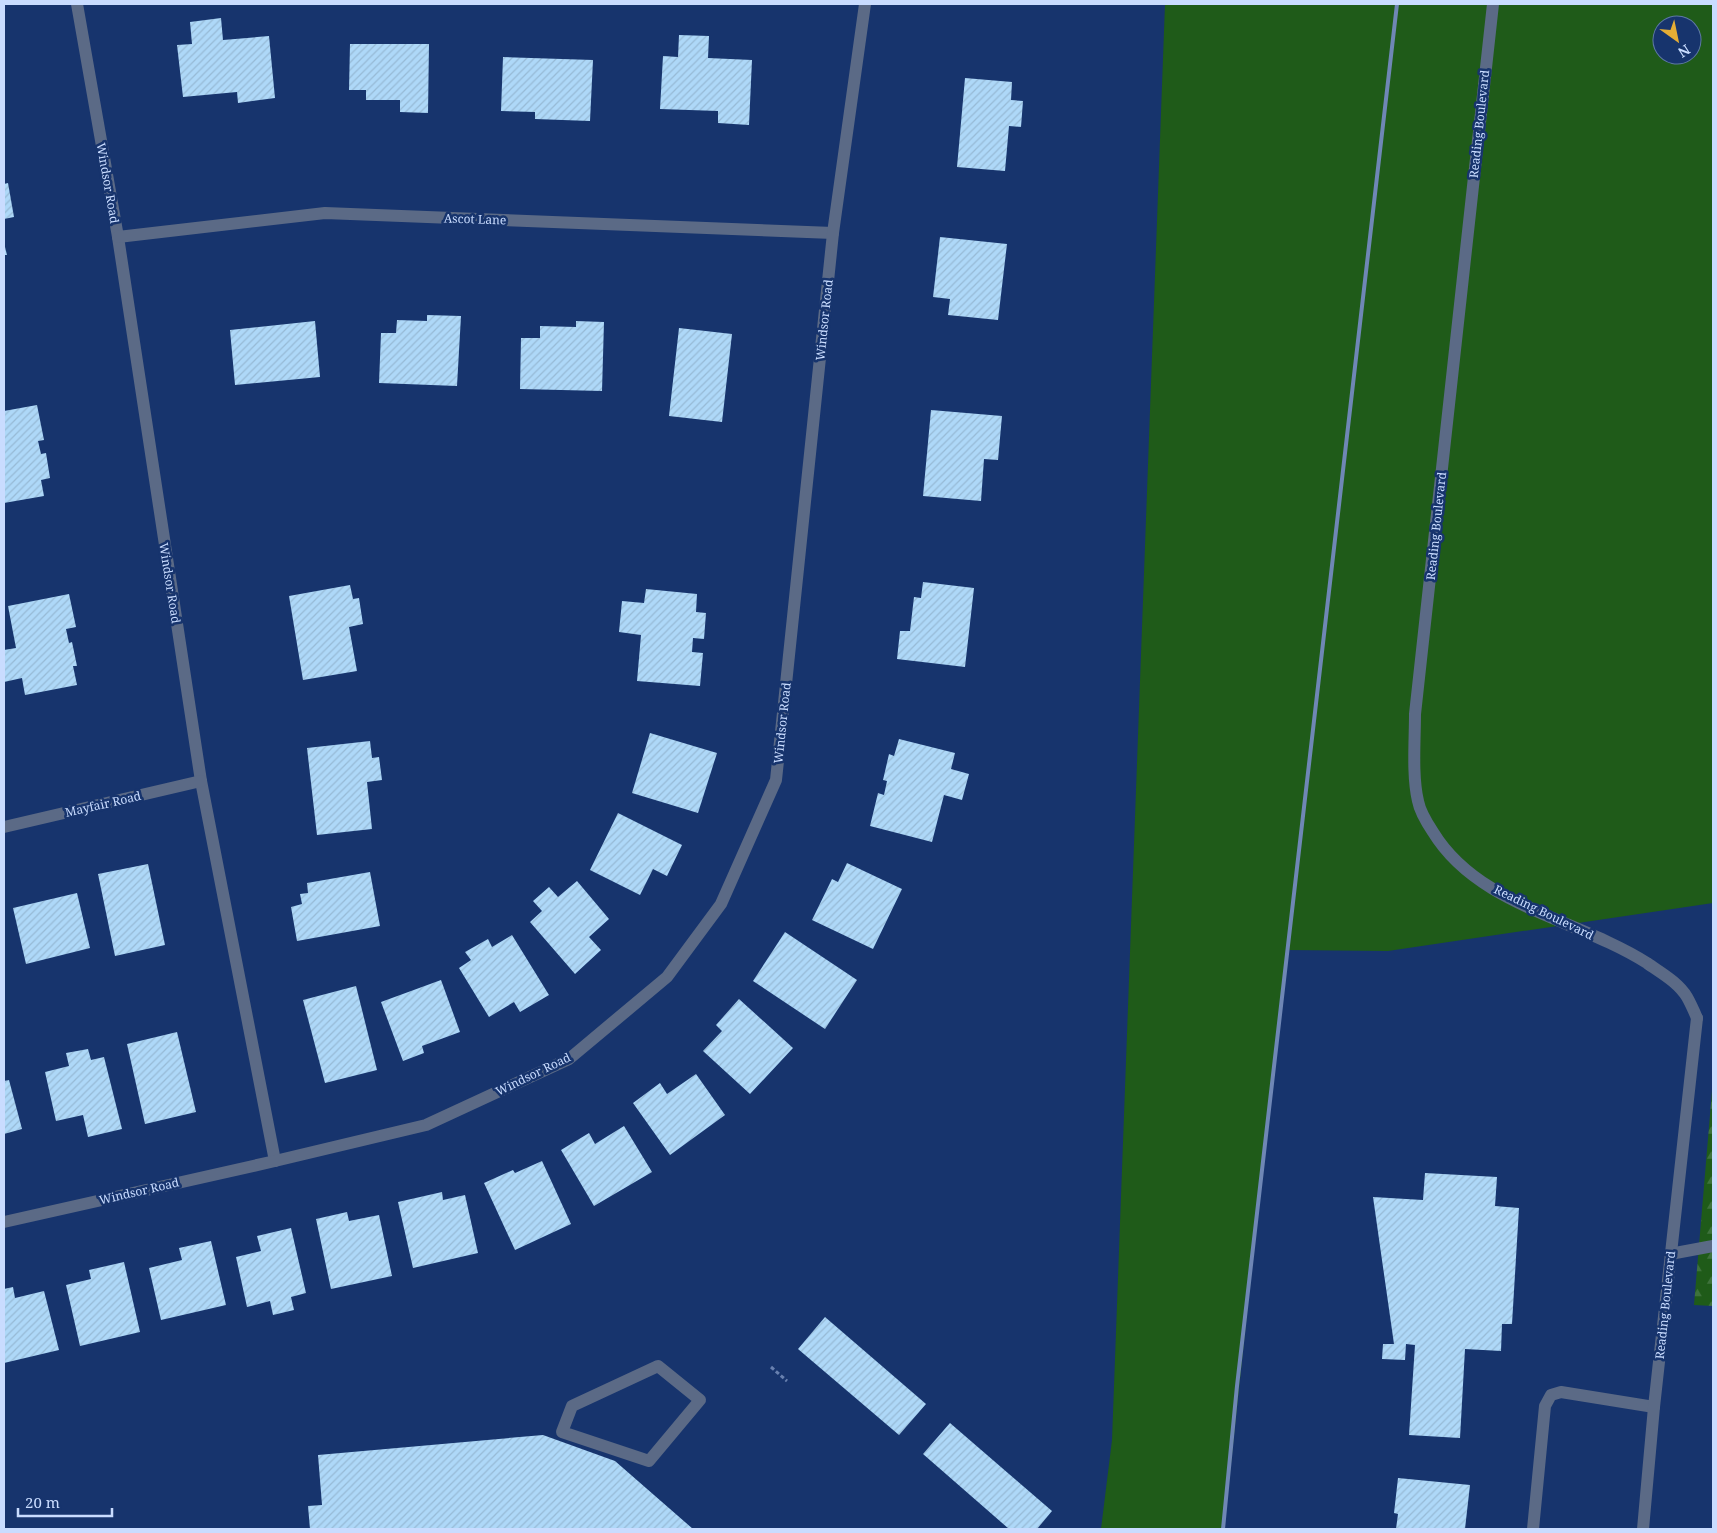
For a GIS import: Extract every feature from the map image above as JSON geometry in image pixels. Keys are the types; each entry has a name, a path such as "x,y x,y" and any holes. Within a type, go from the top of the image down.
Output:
{"street":[{"name":"Windsor Road","path":"77,4 118,237 201,781 275,1161"},
{"name":"Windsor Road","path":"4,1222 426,1125 569,1059 667,977 721,904 776,780 833,233 865,4"},
{"name":"Reading Boulevard","path":"1492,4 1416,714 1414,760 1418,802 1442,846 1457,863 1475,878 1500,893 1634,955 1670,978 1687,996 1697,1018 1654,1407 1644,1529"},
{"name":"Ascot Lane","path":"118,237 325,213 833,233"},
{"name":"Mayfair Road","path":"4,827 201,781"},
{"path":"1670,1254 1713,1246"},
{"path":"658,1366 700,1400 649,1461 562,1432 572,1406 658,1366"},
{"path":"1533,1529 1544,1406 1551,1395 1562,1392 1654,1407"}],"path":[{"path":"771,1368 787,1382"}],"green space":[{"path":"1165,4 1713,4 1713,903 1388,951 1286,950 1224,1529 1101,1529 1112,1440"},
{"path":"1713,1079 1713,1306 1694,1305"}],"building":[{"path":"221,18 223,40 269,36 275,98 238,103 237,92 183,97 177,45 192,44 190,22"},
{"path":"679,35 709,36 708,58 752,60 749,125 718,123 718,111 660,109 663,56 678,57"},
{"path":"350,44 429,44 428,113 400,112 400,100 366,100 366,90 349,90"},
{"path":"503,57 593,60 590,121 535,119 535,112 501,111"},
{"path":"965,78 1012,82 1011,100 1023,101 1021,127 1009,126 1005,171 957,167"},
{"path":"8,183 14,217 4,219 4,184"},
{"path":"940,237 1007,244 998,320 948,315 950,299 933,297"},
{"path":"4,243 7,255 4,255"},
{"path":"427,315 461,316 457,386 379,383 381,333 396,333 397,320 427,321"},
{"path":"315,321 320,377 235,385 230,330"},
{"path":"576,321 604,322 602,391 520,389 521,338 540,338 540,326 576,327"},
{"path":"679,328 732,334 722,422 669,416"},
{"path":"37,405 44,440 38,441 41,454 46,453 50,478 41,480 44,496 4,503 4,411"},
{"path":"931,410 1002,416 998,460 984,459 981,501 923,496"},
{"path":"923,582 974,588 965,667 897,659 900,631 910,631 914,597 921,598"},
{"path":"350,585 353,599 359,598 363,624 349,627 357,671 303,680 289,596"},
{"path":"646,589 697,594 696,612 706,613 704,639 693,638 692,652 703,653 700,686 637,681 641,635 619,632 622,601 644,603"},
{"path":"69,594 76,627 66,629 69,643 72,642 77,666 73,666 77,685 25,695 22,678 4,682 4,650 16,648 8,606"},
{"path":"650,733 717,753 698,813 632,793"},
{"path":"899,739 955,753 951,769 969,774 962,800 944,795 932,842 870,826 878,793 884,795 887,781 883,780 889,754 894,756"},
{"path":"370,741 372,758 379,757 382,780 367,782 372,829 317,835 307,748"},
{"path":"618,813 682,845 667,876 653,869 640,895 590,870"},
{"path":"847,863 902,889 873,949 812,920 832,879 838,882"},
{"path":"148,864 165,945 115,956 98,874"},
{"path":"370,872 380,926 297,941 291,907 302,904 300,894 308,893 307,883"},
{"path":"577,881 609,919 589,937 601,950 575,974 530,922 542,911 533,901 549,887 558,897"},
{"path":"77,893 90,948 26,964 13,908"},
{"path":"785,932 857,980 825,1029 753,981"},
{"path":"512,935 549,995 520,1012 514,1002 489,1017 459,968 471,960 465,952 488,939 492,947"},
{"path":"441,980 460,1032 422,1046 424,1053 403,1061 381,1002"},
{"path":"356,986 377,1070 325,1083 303,1000"},
{"path":"739,999 793,1048 750,1094 703,1051 722,1031 716,1025"},
{"path":"177,1032 196,1112 145,1124 127,1044"},
{"path":"88,1049 91,1060 104,1057 122,1129 88,1137 83,1115 56,1121 45,1072 69,1066 66,1053"},
{"path":"696,1074 725,1115 670,1155 633,1103 660,1083 667,1094"},
{"path":"9,1080 22,1129 4,1134 4,1081"},
{"path":"624,1126 652,1172 594,1206 561,1150 589,1133 595,1144"},
{"path":"542,1161 571,1224 515,1250 484,1183 513,1170 515,1173"},
{"path":"1425,1173 1497,1177 1495,1206 1519,1208 1512,1324 1502,1324 1501,1351 1465,1349 1460,1438 1409,1435 1415,1345 1406,1344 1405,1360 1382,1359 1383,1344 1394,1344 1373,1197 1423,1200"},
{"path":"442,1192 443,1200 465,1195 478,1253 413,1268 398,1202"},
{"path":"347,1212 349,1221 379,1215 392,1276 331,1289 316,1219"},
{"path":"291,1228 306,1293 291,1297 294,1310 273,1315 270,1301 247,1307 236,1257 261,1251 257,1236"},
{"path":"211,1241 226,1305 161,1320 149,1268 182,1260 179,1248"},
{"path":"124,1262 140,1332 80,1346 66,1285 91,1279 89,1270"},
{"path":"13,1287 15,1298 44,1291 59,1350 4,1363 4,1289"},
{"path":"825,1317 926,1404 899,1435 798,1349"},
{"path":"950,1423 1052,1511 1037,1529 1009,1529 923,1454"},
{"path":"543,1435 615,1461 693,1529 310,1529 308,1506 322,1505 318,1455"},
{"path":"1398,1478 1470,1485 1465,1529 1396,1529 1398,1514 1394,1513"}],"railway":[{"path":"1223,1529 1237,1386 1397,4"}]}
